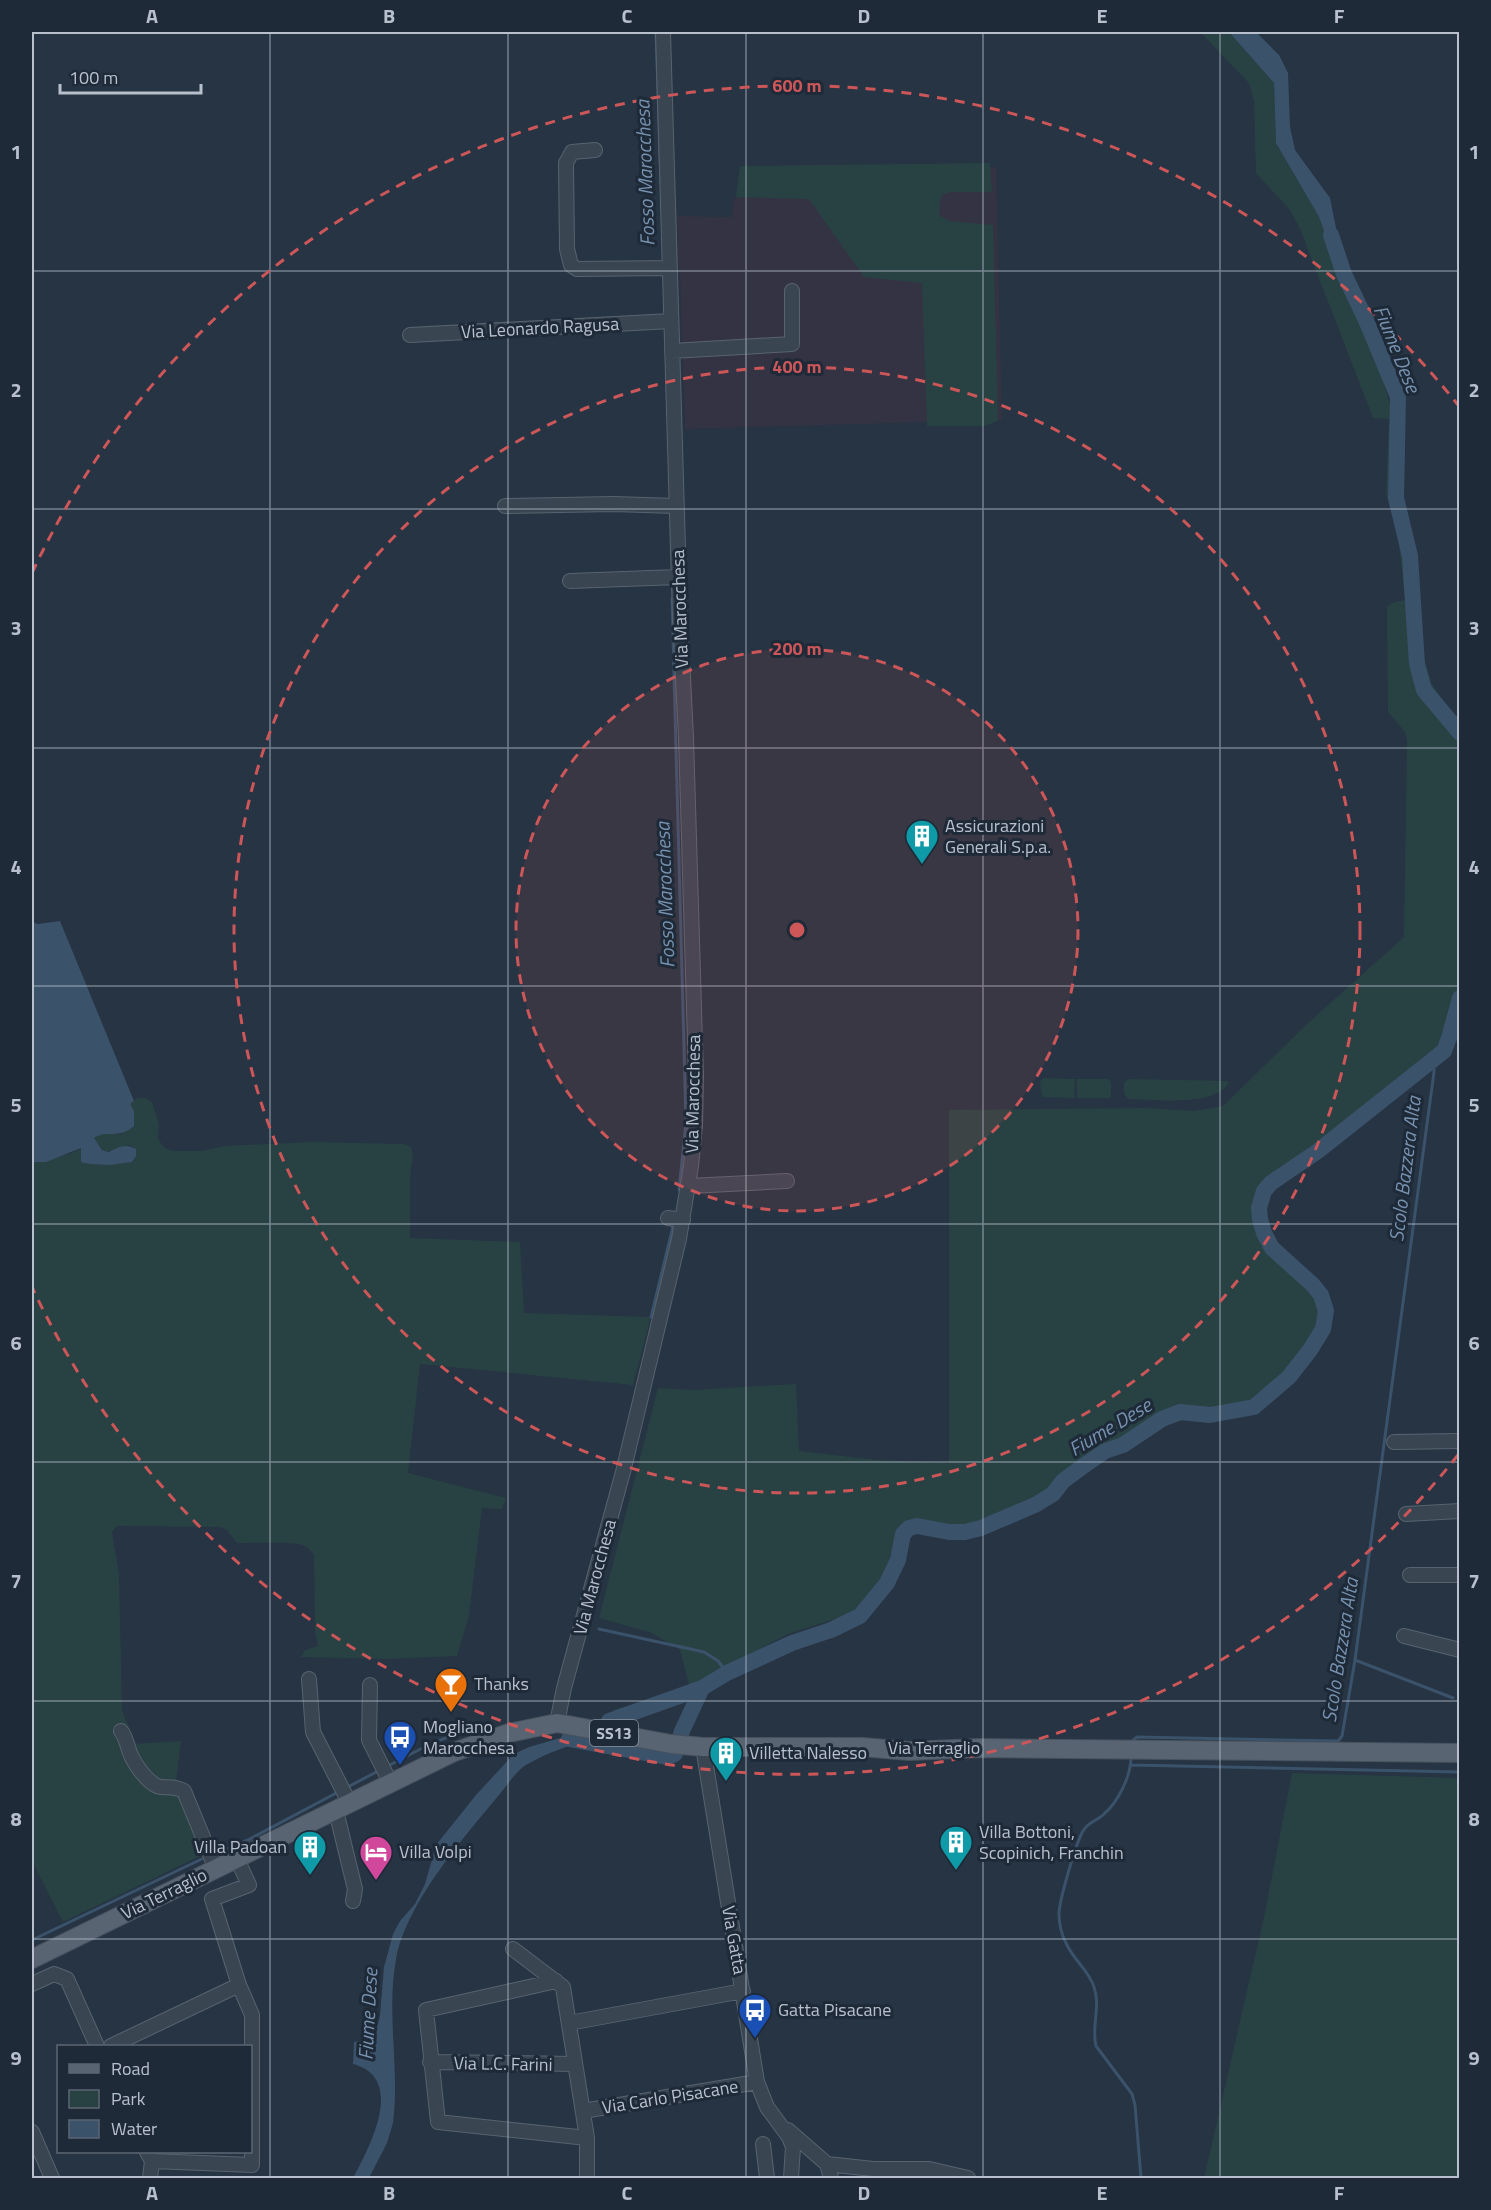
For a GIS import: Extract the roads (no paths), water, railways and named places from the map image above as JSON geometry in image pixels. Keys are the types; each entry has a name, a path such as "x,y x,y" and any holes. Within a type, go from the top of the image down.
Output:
{"main road":[{"name":"Via Terraglio","path":"32,1959 213,1860 239,1863 386,1773 525,1728 557,1724 677,1745 703,1747 862,1747 909,1751 953,1748 1460,1753"}],"street":[{"name":"Via Marocchesa","path":"557,1724 564,1688 585,1617 659,1329 684,1220 695,1125 696,1076 687,737 678,577 671,321 665,268 663,32"},
{"path":"595,150 572,152 566,163 567,249 571,265 577,268 665,268"},
{"path":"672,351 792,344 792,291"},
{"name":"Via Leonardo Ragusa","path":"410,335 671,321"},
{"path":"505,506 613,504 676,506"},
{"path":"570,581 678,577"},
{"path":"689,1186 787,1181"},
{"path":"668,1218 684,1220"},
{"path":"1394,1442 1460,1441"},
{"path":"1406,1514 1460,1512"},
{"path":"1410,1575 1460,1575"},
{"path":"1404,1636 1460,1650"},
{"path":"309,1678 313,1732 343,1799 355,1889 353,1901"},
{"path":"370,1685 369,1740 386,1773"},
{"path":"121,1731 125,1735 131,1755 154,1785 177,1787 184,1791 213,1860"},
{"name":"Via Gatta","path":"703,1747 757,2082 767,2107 794,2147 792,2174"},
{"path":"150,2178 149,2156 252,2165 252,2015 239,1985 212,1899 249,1885 239,1863"},
{"path":"513,1949 563,1987 587,2138 586,2178"},
{"path":"32,1984 54,1974 67,1979 98,2045"},
{"path":"556,1981 426,2010 438,2122 587,2138"},
{"path":"113,2045 239,1985"},
{"path":"569,2023 743,1991"},
{"name":"Via L.C. Farini","path":"430,2062 575,2064"},
{"name":"Via Carlo Pisacane","path":"583,2111 757,2082"},
{"name":"Via Gatta","path":"781,2126 825,2162"},
{"path":"32,2132 52,2178"},
{"path":"763,2144 767,2178"},
{"name":"Via Gatta","path":"792,2174 796,2163 808,2157 825,2162 873,2169 928,2169 968,2178"},
{"path":"825,2162 831,2178"},
{"name":"Via Gatta","path":"849,2178 873,2169"}],"water":[{"path":"1229,32 1256,32 1279,55 1288,73 1290,127 1295,150 1330,198 1338,238 1339,272 1319,217 1276,143 1274,83"},
{"path":"60,921 134,1101 130,1104 134,1111 134,1126 123,1133 103,1134 94,1138 102,1150 109,1152 125,1146 136,1149 136,1156 132,1162 110,1165 81,1162 81,1148 46,1162 32,1162 32,922 38,924"},
{"path":"571,1735 594,1739 551,1753 519,1771 453,1851 411,1917 396,1960 393,1980 395,2103 393,2123 387,2143 369,2178 353,2178 374,2132 381,2098 378,2084 369,2072 353,2064 354,2042 368,2039 376,2031 380,2016 384,1967 393,1934 400,1921 415,1904 425,1884 436,1845 476,1795 514,1754 529,1747"}],"waterway":[{"name":"Fosso Marocchesa","path":"656,32 661,183"},
{"name":"Fiume Dese","path":"1331,235 1344,274 1398,397 1396,498 1410,556 1417,664 1424,690 1460,733"},
{"name":"Fosso Marocchesa","path":"672,599 686,1122 679,1190"},
{"name":"Fiume Dese","path":"609,1721 702,1688 727,1673 792,1643 831,1630 860,1616 887,1583 898,1560 903,1534 909,1528 917,1526 949,1532 965,1532 981,1528 1035,1505 1053,1494 1063,1481 1105,1451 1123,1445 1162,1419 1180,1412 1210,1415 1254,1407 1289,1377 1310,1350 1323,1329 1326,1311 1321,1295 1272,1248 1264,1233 1259,1208 1264,1191 1271,1183 1318,1151 1444,1051 1460,998"},
{"name":"Scolo Bazzera Alta","path":"1131,1742 1137,1737 1338,1741 1342,1736 1355,1660 1434,1059"},
{"name":"Fosso Marocchesa","path":"651,1317 673,1226"},
{"path":"599,1629 704,1652 718,1661 727,1673"},
{"path":"1355,1660 1453,1698"},
{"name":"Fiume Dese","path":"569,1739 667,1757 675,1754 682,1731 702,1688"},
{"path":"386,1767 432,1743 476,1727"},
{"name":"Scolo Bazzera Alta","path":"1131,1757 1129,1772 1119,1796 1104,1814 1085,1828 1080,1837 1072,1859 1059,1914 1065,1942 1089,1976 1096,1994 1096,2046 1132,2094 1135,2105 1141,2178"},
{"path":"1131,1765 1460,1772"},
{"path":"346,1788 380,1770"},
{"path":"215,1854 248,1840 340,1791"},
{"path":"32,1940 206,1857"}],"place":[{"name":"Assicurazioni Generali S.p.a.","path":"922,865"},
{"name":"Thanks","path":"451,1713"},
{"name":"Mogliano Marocchesa","path":"400,1766"},
{"name":"Villetta Nalesso","path":"726,1782"},
{"name":"Villa Bottoni, Scopinich, Franchin","path":"956,1871"},
{"name":"Villa Padoan","path":"310,1876"},
{"name":"Villa Volpi","path":"376,1881"},
{"name":"Gatta Pisacane","path":"755,2039"}]}
